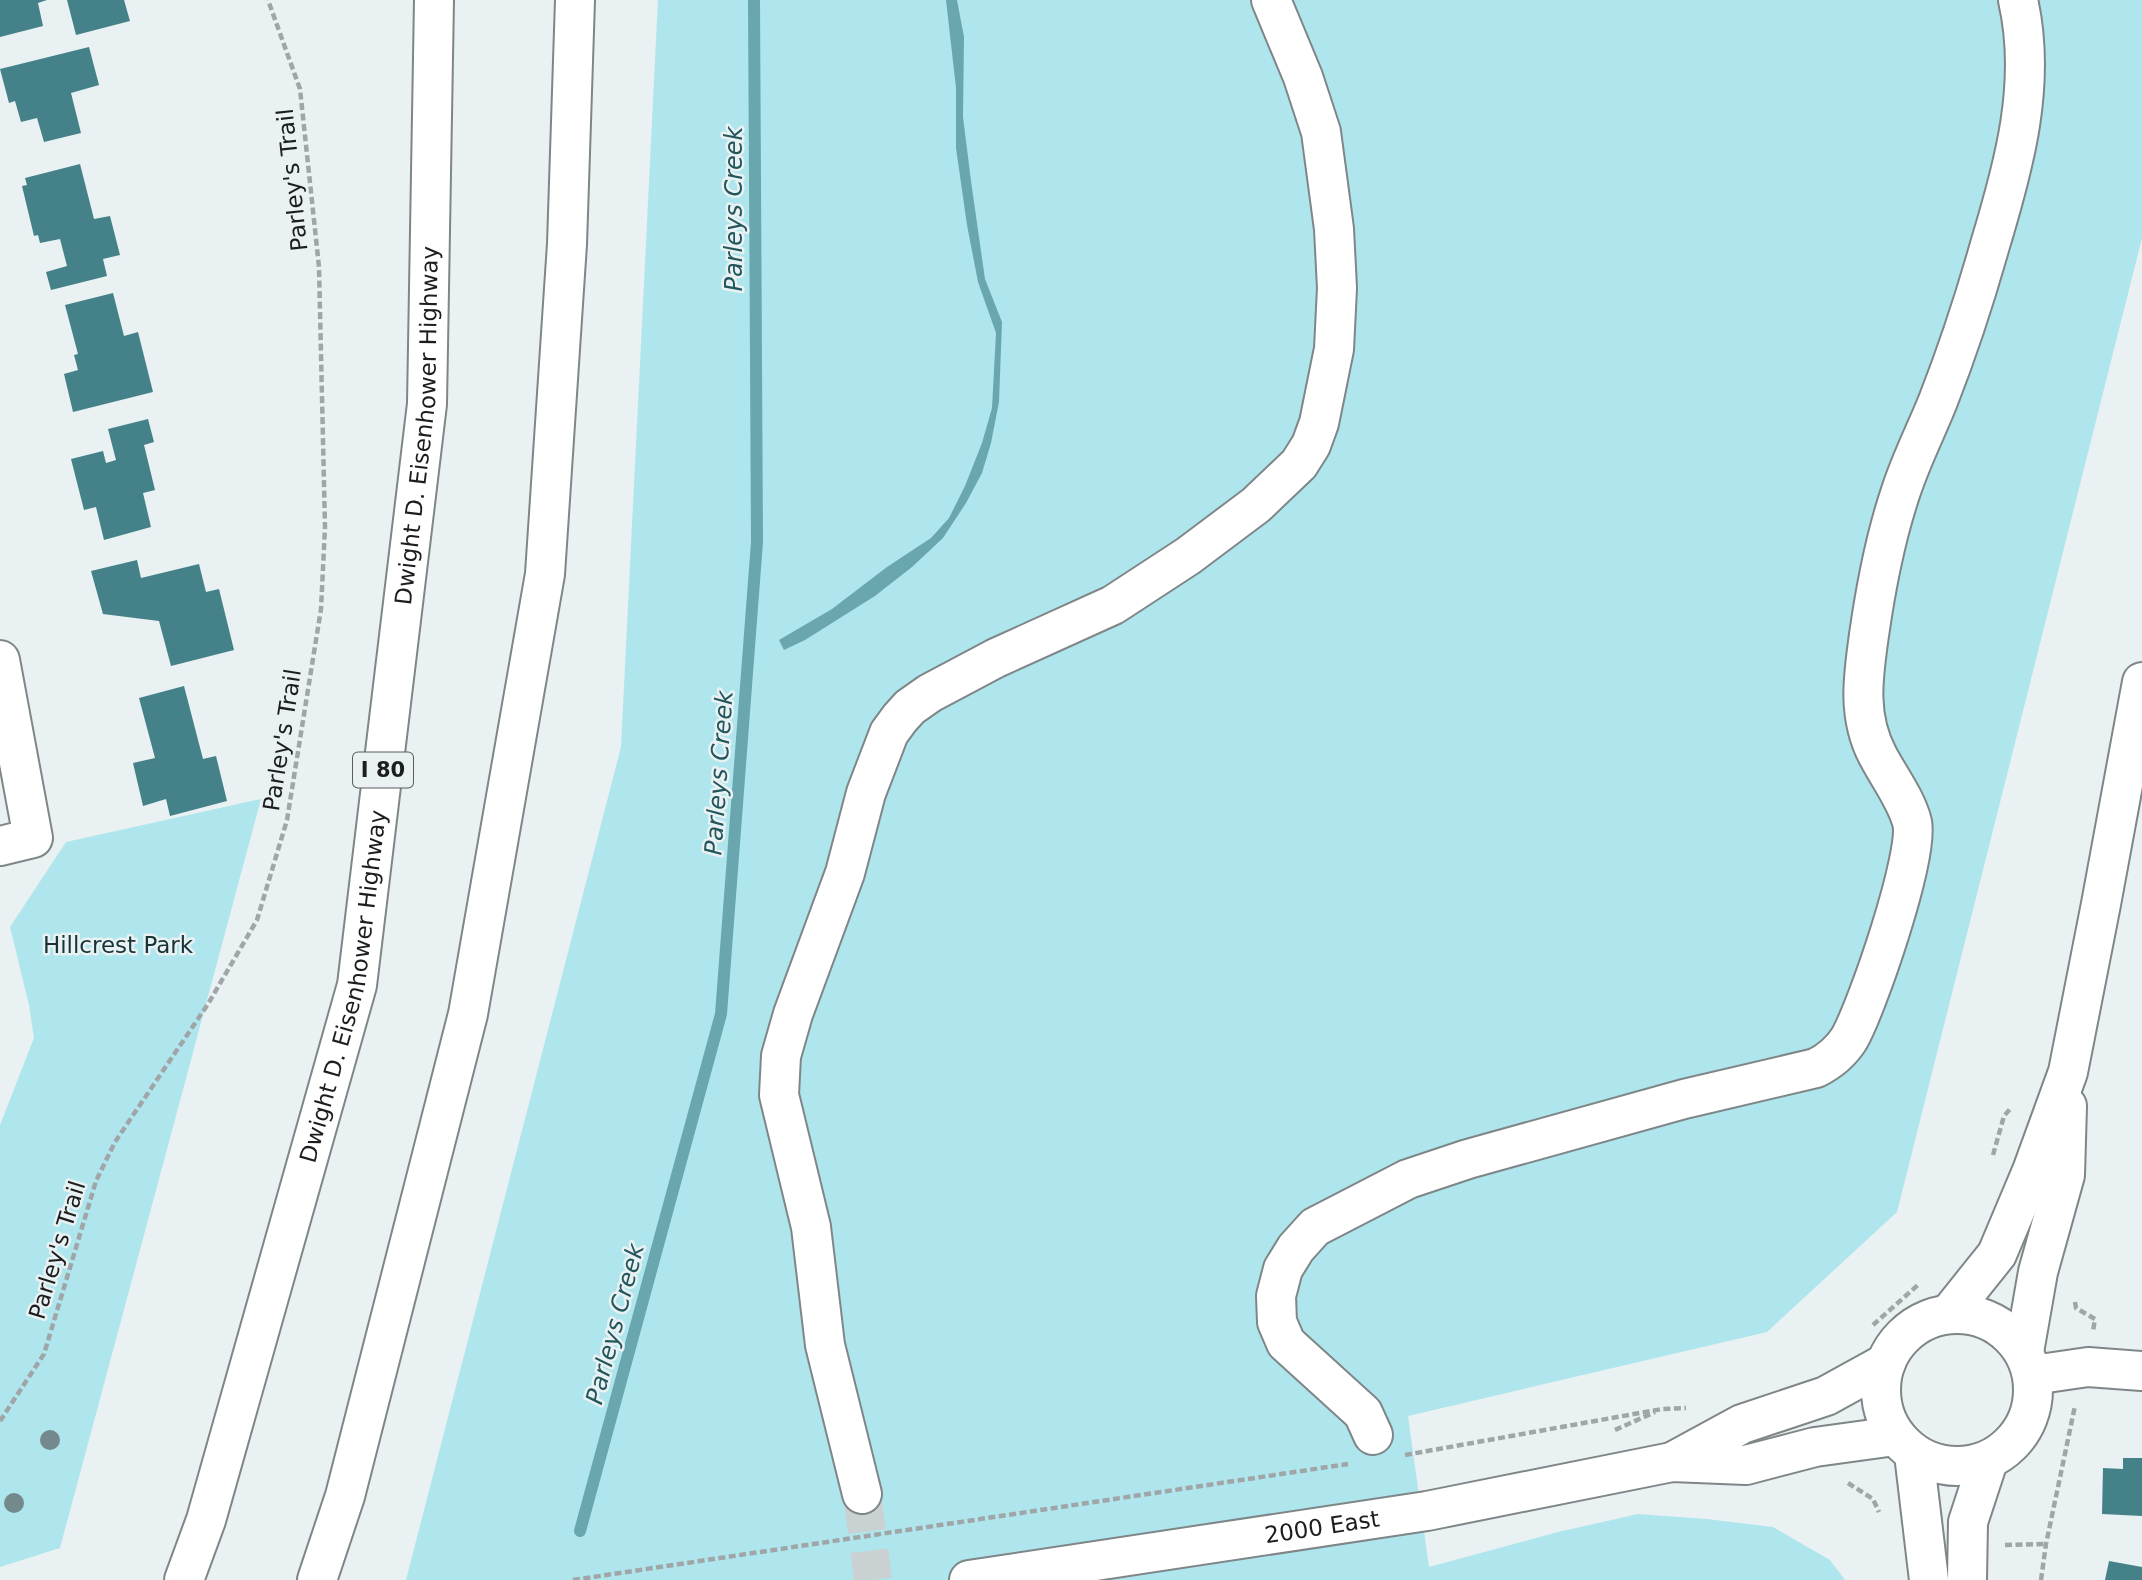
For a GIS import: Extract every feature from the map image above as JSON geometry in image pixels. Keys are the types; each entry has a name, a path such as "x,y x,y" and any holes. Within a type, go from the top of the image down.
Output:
{"main road":[{"name":"Dwight D. Eisenhower Highway","path":"184,1580 206,1520 357,985 426,404 434,0"},
{"path":"317,1580 345,1496 468,1014 545,574 567,244 575,0"},
{"path":"862,1494 825,1345 811,1227 779,1095 781,1056 793,1014 845,873 866,793 889,733 900,718 930,693 996,658 1113,605 1188,556 1256,505 1299,464 1311,445 1319,423 1334,349 1337,288 1334,229 1321,132 1303,77 1271,0"},
{"path":"1388,1445 1363,1413 1286,1343 1276,1322 1276,1296 1283,1269 1296,1248 1315,1227 1408,1179 1468,1159 1684,1099 1816,1068 1833,1059 1850,1038 1888,938 1913,850 1913,823 1876,752 1865,724 1862,693 1873,606 1885,544 1901,488 1938,401 1973,302 2013,168 2025,88 2025,49 2018,0"},
{"path":"0,660 17,842"},
{"path":"1949,1314 1997,1254 2032,1171 2068,1072 2142,682"},
{"path":"1905,1445 1937,1465 1963,1467 1988,1461 2010,1447 2025,1426 2033,1401 2029,1364 2038,1272 2065,1175 2068,1072"},
{"path":"1929,1580 1905,1445 1884,1412 1880,1387 1886,1363 1898,1341 1916,1325 1939,1315 1964,1313 1988,1319 2009,1333 2029,1364"},
{"name":"2000 East","path":"1672,1462 1742,1424 1826,1396 1886,1363"},
{"path":"2029,1364 2142,1371"},
{"name":"2000 East","path":"969,1580 1427,1511 1672,1462 1746,1465 1815,1447 1905,1445"},
{"path":"1967,1580 1968,1522 1988,1461"}],"path":[{"name":"Parley's Trail","path":"0,1421 44,1354 96,1181 115,1142 208,1004 257,920 287,820 321,609 325,527 319,267 300,89 268,0"},
{"path":"1990,1167 2004,1116"},
{"path":"1868,1328 1924,1278"},
{"path":"2074,1295 2076,1308 2095,1319"},
{"path":"2041,1580 2075,1404"},
{"path":"1388,1445 1694,1407"},
{"path":"573,1580 1349,1464"},
{"path":"1840,1478 1873,1499 1882,1519"},
{"path":"1994,1545 2046,1544"}],"green space":[{"path":"658,0 2142,0 2142,238 1897,1212 1767,1332 1408,1416 1429,1567 1558,1532 1638,1514 1773,1527 1830,1560 1845,1580 406,1580 621,747"},
{"name":"Hillcrest Park","path":"261,799 60,1548 0,1567 0,1125 34,1038 10,927 66,842"}],"shaded area":[{"path":"946,0 957,0 964,37 963,117 971,181 985,279 1002,322 999,402 991,443 982,473 943,538 875,596 805,640 784,650 779,640 832,609 931,538 949,518 982,443 992,408 996,333 978,282 967,225 956,148 956,88"}],"building":[{"path":"0,0 47,0 38,3 43,26 0,37"},
{"path":"67,0 124,0 130,21 76,35"},
{"path":"89,47 99,85 71,93 81,133 44,142 37,118 21,122 15,101 9,103 0,69"},
{"path":"80,164 94,219 110,216 120,255 103,259 107,276 51,290 46,272 67,266 60,239 40,243 38,235 34,236 22,186 27,185 25,178"},
{"path":"113,293 124,336 138,332 153,392 73,412 64,374 78,370 74,355 78,354 65,305"},
{"path":"148,419 154,442 144,445 155,490 143,493 151,527 104,540 96,507 84,510 71,459 103,451 106,463 116,460 108,429"},
{"path":"137,560 141,578 199,564 206,592 219,589 234,650 171,666 159,621 103,614 91,571"},
{"path":"184,686 203,759 216,756 227,801 170,816 166,799 143,806 133,763 155,758 139,698"},
{"path":"2123,1458 2142,1458 2142,1516 2102,1514 2103,1468 2123,1469"},
{"path":"2109,1561 2142,1567 2142,1580 2105,1580"}],"waterway":[{"name":"Parleys Creek","path":"580,1531 721,1014 757,542 754,0"}],"tunnel":[{"path":"862,1494 873,1580"}]}
